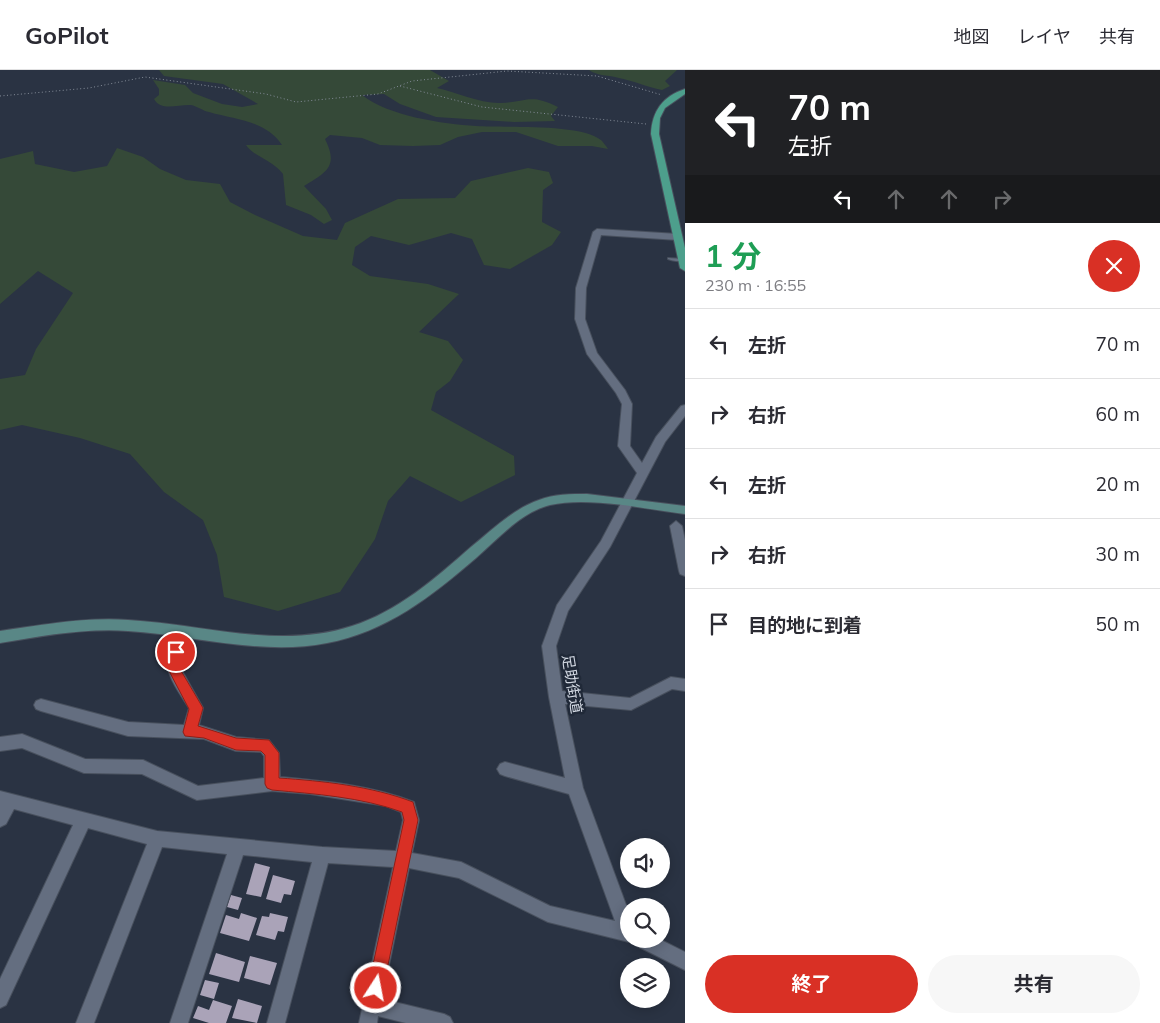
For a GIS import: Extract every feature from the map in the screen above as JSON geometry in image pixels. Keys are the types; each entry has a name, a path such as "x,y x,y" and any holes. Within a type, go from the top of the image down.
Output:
{"main road":[{"path":"684,264 655,134 655,125 660,108 671,98 685,91"}],"street":[{"path":"642,472 624,446 628,411 626,404 621,392 592,354 580,319 581,288 597,232 678,237"},
{"name":"足助街道","path":"620,903 575,788 556,697 549,646 562,608 606,544 660,440 685,409"},
{"path":"0,637 92,624 128,624 275,640 328,638 353,632 390,615 471,554 516,517 543,503 571,498 685,510"},
{"path":"676,526 685,571"},
{"path":"176,652 174,669 196,708 190,732"},
{"path":"556,697 631,704 671,683 685,685"},
{"path":"42,705 128,729 204,732 236,744 264,745 272,753 272,784"},
{"path":"0,744 22,741 84,766 143,767 197,794 272,784 310,787 386,800 408,807 411,820 371,1015 444,1023"},
{"path":"505,769 575,788"},
{"path":"0,819 5,799 157,839 322,855 402,859 461,870 548,914 620,931"},
{"path":"0,999 83,821"},
{"path":"85,1023 157,839"},
{"path":"180,1023 237,848"},
{"path":"276,1023 322,855"},
{"path":"659,948 685,961"}],"lane":[{"path":"670,259 684,264"}],"path":[{"path":"0,96 89,88 145,78 266,94 296,102 378,94 412,82 507,71 597,76 671,98"},
{"path":"398,86 482,107 655,125"}],"green space":[{"path":"159,70 430,70 449,81 437,88 477,100 501,103 535,99 549,103 558,107 551,116 555,121 514,122 436,117 400,104 384,94 362,95 401,114 432,121 476,126 541,127 577,131 601,140 608,149 592,146 558,146 516,132 482,132 458,137 440,145 413,146 380,145 362,138 330,135 325,139 331,156 328,168 319,177 304,186 326,209 332,220 324,224 311,215 286,205 283,174 246,145 282,145 267,130 249,122 193,106 161,105 154,99 159,95 159,89 153,80 185,85 193,93 222,104 242,107 258,104 223,84 164,76"},
{"path":"589,70 677,70 665,81 670,86 662,90"},
{"path":"117,148 143,157 160,169 186,180 220,184 230,202 303,236 337,240 345,223 398,199 455,198 471,181 528,168 549,172 553,183 543,190 542,222 561,232 552,245 510,269 484,265 472,239 451,233 409,245 371,236 355,247 352,265 370,276 428,284 459,294 419,332 448,341 463,360 450,381 436,392 431,410 514,456 515,475 461,502 410,476 388,501 375,539 340,592 278,611 224,597 217,555 203,520 164,492 130,454 80,438 22,425 0,430 0,379 25,375 36,349 73,293 38,271 0,304 0,159 33,151 35,164 74,172 107,166"}],"building":[{"path":"255,863 270,867 261,897 246,894"},
{"path":"273,875 295,881 291,895 284,894 281,903 266,899"},
{"path":"231,895 242,898 238,910 227,907"},
{"path":"241,913 257,918 249,941 220,933 226,915 239,919"},
{"path":"270,913 288,917 284,932 278,931 275,940 256,935 262,916 269,917"},
{"path":"216,953 245,962 239,982 209,974"},
{"path":"250,956 277,963 270,985 244,978"},
{"path":"205,980 219,983 214,999 200,995"},
{"path":"238,999 262,1006 257,1023 232,1018"},
{"path":"213,1000 232,1006 226,1023 209,1023 193,1018 198,1006 209,1010"}],"route":[{"path":"176,652 174,669 196,708 190,724 190,732 204,732 236,744 258,743 269,748 272,753 272,784 310,787 386,800 408,807 411,820 376,988"}]}
